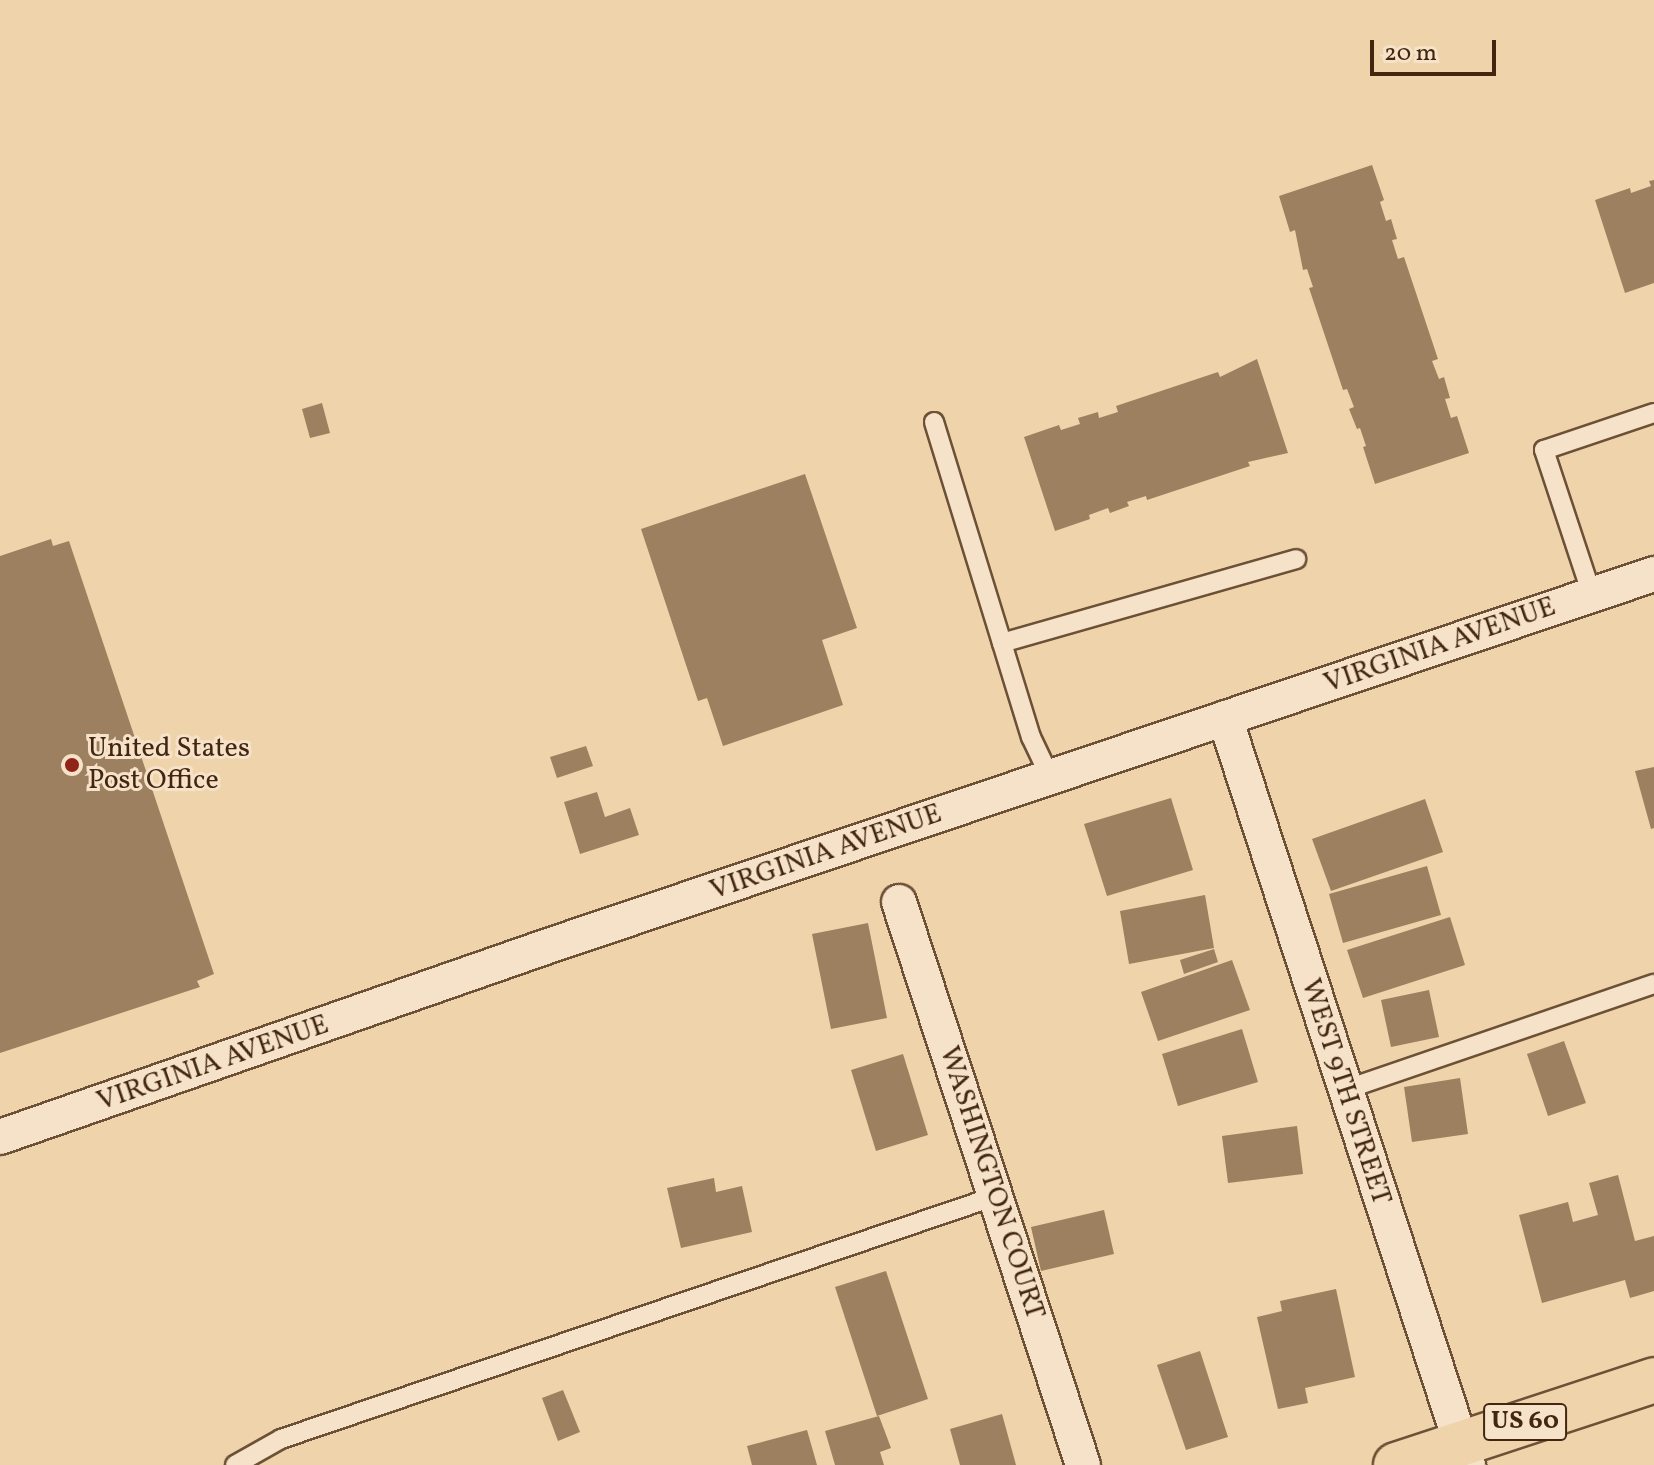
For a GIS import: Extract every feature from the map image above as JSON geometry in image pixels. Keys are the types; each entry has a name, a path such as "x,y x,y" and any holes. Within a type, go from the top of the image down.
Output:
{"main road":[{"name":"US 60","path":"1396,1465 1464,1454 1654,1380"}],"street":[{"name":"VIRGINIA AVENUE","path":"0,1137 1050,777 1654,574"},
{"name":"WEST 9TH STREET","path":"1225,718 1464,1454"},
{"name":"WASHINGTON COURT","path":"899,902 1083,1465"}],"lane":[{"path":"1592,595 1544,450 1654,413"},
{"path":"934,422 1031,737 1050,777"},
{"path":"1002,643 1296,559"},
{"path":"1344,1090 1654,984"},
{"path":"235,1465 281,1439 996,1196"}],"building":[{"path":"1372,165 1384,200 1380,202 1386,221 1391,219 1397,239 1392,240 1398,259 1404,257 1438,359 1432,361 1439,379 1444,377 1450,398 1445,399 1451,418 1457,416 1469,453 1375,484 1360,428 1357,429 1349,409 1354,407 1347,389 1343,390 1309,288 1313,287 1307,269 1303,270 1295,230 1290,232 1279,196"},
{"path":"1654,180 1654,283 1625,293 1595,200 1630,188 1631,193 1651,186 1649,181"},
{"path":"1257,359 1288,453 1248,462 1250,466 1147,500 1146,496 1127,502 1129,506 1110,513 1108,508 1089,515 1090,519 1055,531 1024,437 1059,425 1061,430 1080,424 1078,418 1098,412 1099,418 1118,412 1116,406 1218,372 1220,377"},
{"path":"322,403 330,433 310,438 302,409"},
{"path":"805,474 857,628 822,640 843,705 723,746 707,698 698,701 641,529"},
{"name":"United States Post Office","path":"51,539 53,546 69,541 214,974 197,981 200,987 0,1053 0,556"},
{"path":"586,746 593,766 557,778 550,757"},
{"path":"1654,767 1654,828 1651,829 1635,771"},
{"path":"597,792 605,817 630,808 639,835 580,854 564,802"},
{"path":"1171,798 1193,870 1107,896 1084,824"},
{"path":"1425,799 1443,852 1331,891 1312,839"},
{"path":"1427,866 1441,915 1343,943 1329,894"},
{"path":"1205,895 1214,948 1129,964 1120,911"},
{"path":"1450,917 1465,965 1363,998 1347,950"},
{"path":"868,923 887,1018 831,1029 812,934"},
{"path":"1214,949 1218,962 1184,974 1180,960"},
{"path":"1232,960 1250,1010 1158,1041 1141,992"},
{"path":"1429,990 1439,1037 1391,1047 1381,1000"},
{"path":"1242,1029 1258,1082 1178,1106 1162,1054"},
{"path":"1564,1041 1586,1103 1548,1116 1527,1054"},
{"path":"903,1054 928,1135 876,1151 851,1070"},
{"path":"1460,1078 1468,1134 1412,1142 1404,1087"},
{"path":"1297,1126 1303,1174 1228,1183 1222,1136"},
{"path":"1618,1175 1635,1241 1654,1236 1654,1291 1630,1298 1625,1280 1542,1303 1519,1215 1568,1202 1573,1222 1598,1215 1589,1183"},
{"path":"714,1178 716,1192 742,1186 752,1232 681,1248 667,1188"},
{"path":"1104,1210 1114,1254 1041,1271 1031,1227"},
{"path":"886,1271 928,1399 877,1416 835,1287"},
{"path":"1336,1289 1355,1377 1305,1388 1308,1403 1278,1409 1257,1317 1282,1311 1280,1301"},
{"path":"1200,1351 1228,1437 1186,1450 1157,1365"},
{"path":"563,1390 580,1432 558,1441 542,1398"},
{"path":"1002,1414 1016,1465 960,1465 950,1429"},
{"path":"879,1416 891,1448 880,1452 884,1465 835,1465 825,1431"},
{"path":"807,1430 817,1465 752,1465 747,1446"}],"place":[{"name":"United States Post Office","path":"72,765"}]}
